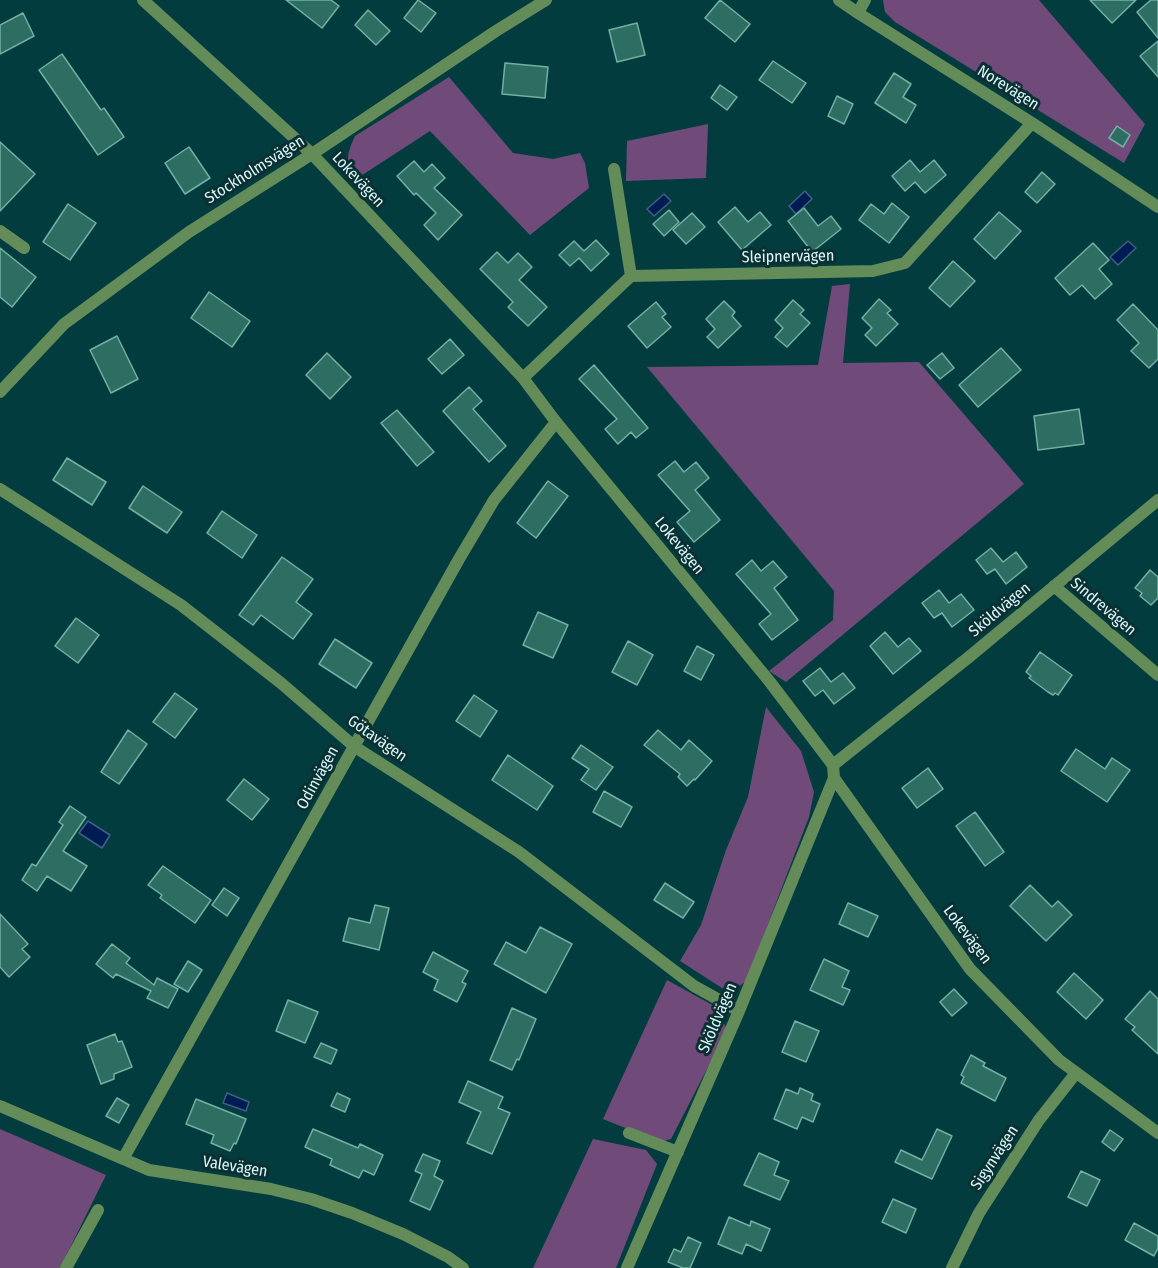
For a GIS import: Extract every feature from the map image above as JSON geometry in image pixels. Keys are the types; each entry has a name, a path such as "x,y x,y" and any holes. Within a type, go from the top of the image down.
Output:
{"street":[{"name":"Lokevägen","path":"143,0 312,154 523,378 556,422 770,682 833,765"},
{"name":"Stockholmsvägen","path":"0,392 64,324 189,232 546,0"},
{"name":"Norevägen","path":"839,0 1032,123 1158,207"},
{"path":"858,13 865,0"},
{"name":"Sleipnervägen","path":"632,276 873,271 905,263 1032,123"},
{"path":"523,378 632,276 614,169"},
{"path":"0,231 24,248"},
{"name":"Odinvägen","path":"123,1159 459,559 494,500 556,422"},
{"name":"Götavägen","path":"0,489 181,605 281,683 355,747 519,852 694,986 740,1011"},
{"name":"Sköldvägen","path":"833,765 1158,500"},
{"name":"Sindrevägen","path":"1054,586 1158,675"},
{"path":"833,765 834,778"},
{"name":"Lokevägen","path":"834,778 970,969 1059,1060 1158,1133"},
{"name":"Sköldvägen","path":"627,1268 740,1011 834,778"},
{"name":"Sigynvägen","path":"952,1268 979,1213 1039,1120 1076,1073"},
{"name":"Valevägen","path":"0,1106 149,1170 271,1189 321,1202 403,1234 448,1257 463,1268"},
{"path":"629,1133 678,1152"},
{"path":"66,1268 98,1210"}],"shaded area":[{"path":"883,0 1039,0 1145,124 1124,163 895,22 885,12"},
{"path":"449,77 513,153 553,159 580,153 585,163 589,188 530,235 430,131 353,181 348,158 355,136"},
{"path":"708,124 706,178 626,181 627,141"},
{"path":"850,284 843,363 919,362 1024,484 786,682 769,671 833,620 834,591 647,367 818,365 832,286"},
{"path":"766,707 801,751 814,792 809,817 746,981 733,991 722,988 680,961 701,925 726,850 748,797"},
{"path":"667,980 716,1007 727,1030 671,1139 660,1142 603,1119"},
{"path":"0,1129 106,1175 60,1268 0,1268"},
{"path":"593,1139 646,1150 657,1164 616,1268 533,1268"}],"water":[{"path":"805,191 812,199 796,214 789,206"},
{"path":"664,194 671,201 654,216 647,209"},
{"path":"1128,241 1136,248 1118,265 1110,257"},
{"path":"88,821 110,835 102,848 79,833"},
{"path":"227,1093 249,1102 246,1111 223,1103"}],"building":[{"path":"286,0 331,0 339,6 322,28"},
{"path":"418,0 436,13 421,32 404,18"},
{"path":"720,0 750,24 735,42 705,18"},
{"path":"1090,0 1136,0 1112,23"},
{"path":"1151,0 1158,0 1158,38 1137,12"},
{"path":"368,10 390,31 376,45 355,25"},
{"path":"23,13 34,36 0,54 0,25"},
{"path":"637,23 645,55 617,62 609,30"},
{"path":"1158,41 1158,77 1140,56"},
{"path":"62,54 101,110 104,108 124,137 98,155 39,70"},
{"path":"773,61 806,83 792,103 759,80"},
{"path":"505,63 548,67 545,98 502,94"},
{"path":"894,73 911,84 903,97 916,105 906,123 875,103"},
{"path":"720,85 737,97 727,110 711,98"},
{"path":"837,96 853,104 844,124 828,116"},
{"path":"1117,126 1130,135 1123,147 1109,138"},
{"path":"0,142 35,174 0,211"},
{"path":"189,147 210,178 185,194 165,163"},
{"path":"910,160 920,172 934,160 946,175 925,193 915,182 905,191 892,176"},
{"path":"414,161 424,172 432,164 445,178 434,188 462,215 438,240 424,225 436,213 416,193 414,195 397,176"},
{"path":"1042,172 1055,184 1037,203 1025,192"},
{"path":"892,203 909,217 889,243 859,220 871,204 884,214"},
{"path":"68,204 96,223 70,260 43,242"},
{"path":"735,207 748,222 760,212 771,225 742,250 718,222"},
{"path":"804,208 818,226 831,216 841,229 812,252 788,221"},
{"path":"669,210 679,222 664,236 653,224"},
{"path":"999,212 1021,231 995,259 974,239"},
{"path":"692,213 705,227 686,244 673,230"},
{"path":"596,240 609,254 591,271 579,258 570,266 559,255 574,241 584,251"},
{"path":"1093,243 1109,260 1099,269 1112,284 1095,299 1082,285 1070,295 1055,278"},
{"path":"0,248 36,277 12,307 0,297"},
{"path":"497,252 508,263 518,253 532,267 519,280 547,307 528,326 508,307 513,302 480,269"},
{"path":"953,261 975,281 950,307 929,288"},
{"path":"209,292 250,321 232,347 191,318"},
{"path":"879,299 891,310 887,313 898,324 876,346 865,335 872,328 862,318"},
{"path":"793,300 804,310 800,314 810,323 787,347 775,337 783,328 775,320"},
{"path":"724,301 735,312 732,316 741,326 718,348 707,337 715,329 706,319"},
{"path":"656,302 666,314 662,317 671,327 647,348 628,326"},
{"path":"1133,304 1158,330 1158,359 1149,368 1131,351 1139,343 1117,320"},
{"path":"117,336 138,379 111,393 90,350"},
{"path":"450,339 464,355 442,374 428,359"},
{"path":"1001,348 1021,370 978,407 959,385"},
{"path":"327,353 351,377 330,399 306,375"},
{"path":"942,353 954,368 940,379 927,365"},
{"path":"594,365 648,428 636,438 631,432 618,444 605,429 617,419 579,379"},
{"path":"469,387 482,401 473,409 506,446 489,462 443,411"},
{"path":"1079,409 1084,444 1038,450 1034,416"},
{"path":"397,410 434,452 417,466 381,423"},
{"path":"67,458 106,482 92,505 53,480"},
{"path":"675,461 684,472 696,462 709,478 695,490 720,520 694,542 677,522 690,511 658,475"},
{"path":"548,481 568,496 536,538 517,523"},
{"path":"143,486 182,512 167,533 129,508"},
{"path":"222,511 257,535 242,558 207,533"},
{"path":"991,548 1003,562 1016,552 1027,567 1006,584 995,569 987,574 976,560"},
{"path":"282,557 313,579 296,602 312,614 293,639 261,615 253,625 239,615"},
{"path":"752,560 761,571 773,561 787,577 774,588 798,620 772,640 759,624 771,614 736,574"},
{"path":"1150,570 1158,577 1158,598 1151,605 1140,596 1142,593 1135,588"},
{"path":"939,590 949,603 961,594 974,610 952,627 942,613 934,618 922,603"},
{"path":"538,612 568,625 553,658 523,645"},
{"path":"76,618 99,635 78,663 55,646"},
{"path":"885,632 898,647 909,638 921,651 893,674 870,646"},
{"path":"335,639 372,663 356,688 319,664"},
{"path":"628,641 653,655 637,685 612,672"},
{"path":"697,646 714,655 701,680 684,671"},
{"path":"1040,652 1072,675 1058,695 1048,692 1029,678 1031,676 1026,672"},
{"path":"820,668 831,682 843,673 855,688 834,704 823,690 815,696 803,681"},
{"path":"175,693 197,709 175,738 153,722"},
{"path":"474,695 497,711 480,737 456,721"},
{"path":"128,730 147,744 119,784 101,772"},
{"path":"658,730 681,750 689,740 712,761 687,786 678,777 680,774 644,745"},
{"path":"581,745 613,767 596,790 581,780 589,769 572,758"},
{"path":"1076,749 1105,769 1112,758 1130,770 1107,802 1061,771"},
{"path":"508,755 553,786 537,810 492,780"},
{"path":"928,768 943,789 917,808 902,788"},
{"path":"244,779 269,799 252,820 227,800"},
{"path":"604,791 632,807 621,827 593,812"},
{"path":"70,806 86,817 63,851 87,866 71,891 47,876 37,891 22,880 32,864 36,866 63,825 59,822"},
{"path":"975,812 1004,852 985,866 956,826"},
{"path":"163,866 211,900 195,923 160,898 162,895 148,885"},
{"path":"665,883 694,902 683,918 654,900"},
{"path":"1030,885 1052,907 1058,901 1072,915 1046,941 1010,906"},
{"path":"224,888 239,898 227,916 212,905"},
{"path":"848,903 878,916 868,937 839,924"},
{"path":"375,905 389,908 379,950 343,941 349,918 370,923"},
{"path":"0,914 28,944 22,949 30,957 9,977 0,967"},
{"path":"540,927 572,944 546,993 494,964 506,942 526,953"},
{"path":"112,944 130,958 126,963 154,985 157,978 178,989 168,1008 147,998 151,991 116,974 113,978 96,964"},
{"path":"433,952 468,971 462,982 466,984 457,1002 434,990 438,980 423,972"},
{"path":"824,959 849,971 842,987 850,990 843,1005 810,990"},
{"path":"188,961 202,970 188,992 174,984"},
{"path":"1074,973 1103,1000 1086,1019 1057,992"},
{"path":"954,989 967,1003 952,1016 940,1002"},
{"path":"1150,991 1158,999 1158,1054 1132,1030 1135,1027 1125,1019"},
{"path":"288,1000 318,1012 305,1043 276,1031"},
{"path":"512,1008 536,1019 519,1060 517,1059 512,1070 490,1060"},
{"path":"795,1021 819,1031 806,1062 782,1052"},
{"path":"115,1034 118,1042 122,1041 132,1067 114,1074 114,1079 101,1084 87,1045"},
{"path":"321,1043 337,1050 331,1064 314,1057"},
{"path":"971,1055 985,1063 983,1066 1006,1078 995,1101 961,1083 964,1077 961,1075"},
{"path":"468,1081 503,1097 498,1108 510,1113 492,1154 467,1143 481,1112 459,1102"},
{"path":"800,1088 813,1094 811,1100 820,1104 813,1122 802,1117 797,1129 774,1119 786,1089 798,1094"},
{"path":"337,1093 350,1099 345,1112 331,1106"},
{"path":"117,1098 129,1105 119,1123 106,1116"},
{"path":"196,1099 246,1119 236,1144 234,1143 230,1151 211,1143 214,1135 186,1124"},
{"path":"313,1129 358,1148 360,1144 383,1155 374,1175 363,1170 359,1178 330,1165 332,1159 305,1147"},
{"path":"937,1129 952,1136 932,1179 895,1162 901,1150 922,1160"},
{"path":"1110,1130 1123,1139 1114,1151 1102,1142"},
{"path":"759,1153 779,1162 774,1175 789,1181 780,1200 744,1185"},
{"path":"423,1154 440,1161 434,1176 443,1181 430,1210 410,1201 422,1174 415,1171"},
{"path":"1081,1171 1100,1180 1087,1206 1068,1197"},
{"path":"893,1199 916,1209 906,1233 882,1222"},
{"path":"729,1217 750,1226 751,1221 770,1229 761,1251 746,1244 742,1254 718,1244"},
{"path":"1134,1223 1158,1236 1158,1248 1154,1256 1125,1240"},
{"path":"688,1237 701,1243 690,1268 683,1268 668,1262 674,1249 681,1252"}]}
